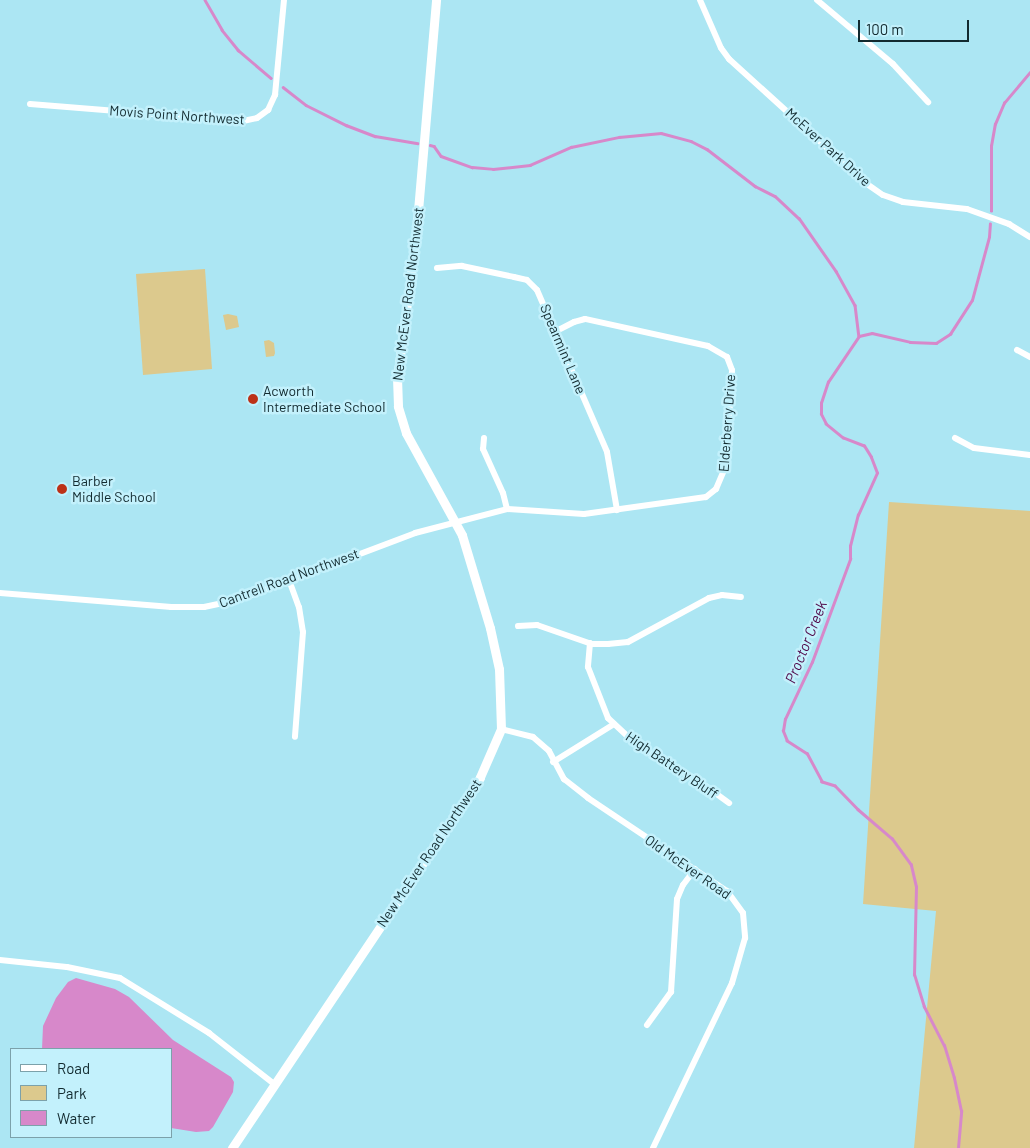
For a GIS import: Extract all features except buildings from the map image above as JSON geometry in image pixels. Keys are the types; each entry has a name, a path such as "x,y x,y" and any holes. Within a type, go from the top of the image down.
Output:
{"street":[{"name":"Movis Point Northwest","path":"30,104 243,121 258,118 268,110 275,95 284,0"},
{"name":"New McEver Road Northwest","path":"232,1148 480,777 501,728 499,669 492,636 462,535 406,433 398,406 397,379 416,234 436,0"},
{"name":"McEver Park Drive","path":"700,0 721,48 729,59 867,184 883,195 902,202 967,208 1009,224 1030,237"},
{"path":"817,0 893,64 928,102"},
{"name":"Spearmint Lane","path":"437,268 462,266 527,280 537,290 607,452 617,510"},
{"name":"Elderberry Drive","path":"455,524 507,509 569,514 617,510 706,497 716,490 726,466 732,370 727,357 716,350 679,339 585,319 556,331"},
{"path":"1017,350 1030,358"},
{"path":"484,438 483,449 504,494 507,509"},
{"path":"955,438 974,448 1030,455"},
{"name":"Cantrell Road Northwest","path":"0,593 187,608 221,604 415,533 455,524"},
{"path":"289,580 299,607 303,632 295,737"},
{"path":"518,626 536,625 590,643 628,642 709,598 722,595 740,597"},
{"name":"High Battery Bluff","path":"590,643 588,667 608,718 658,759 696,779 729,803"},
{"path":"554,762 614,724"},
{"name":"Old McEver Road","path":"501,728 534,737 548,751 564,779 588,798 727,890 743,913 745,938 738,964 718,1016 653,1148"},
{"path":"647,1025 671,992 677,899 683,885 695,870"},
{"path":"0,960 67,967 120,978 209,1033 274,1084"}],"green space":[{"path":"205,269 212,369 143,375 136,274"},
{"path":"223,315 237,316 239,327 226,330"},
{"path":"269,340 274,343 275,353 274,356 266,357 264,341"},
{"path":"889,502 1030,511 1030,1148 914,1148 936,911 863,904"}],"water":[{"path":"76,978 115,989 129,997 173,1040 231,1077 234,1082 233,1092 209,1131 196,1132 172,1128 172,1048 42,1048 43,1026 56,998 68,982"}],"waterway":[{"path":"205,0 222,30 238,50 271,78"},
{"name":"Proctor Creek","path":"991,211 991,146 995,124 1004,103 1030,72"},
{"path":"283,87 306,105 346,125 375,136 417,143"},
{"path":"430,145 434,146 441,156 472,167 493,169 530,165 571,147 619,137 661,133 691,141 707,149 755,186 775,196 799,218 836,271 855,305 859,336"},
{"name":"Proctor Creek","path":"958,1148 961,1111 954,1078 944,1046 924,1007 914,975 916,887 911,865 892,839 858,810 835,786 822,782 807,754 787,741 783,731 785,719 812,662 850,559 850,546 858,515 877,473 871,457 864,446 843,438 826,424 821,414 821,403 828,382 859,336 872,333 910,342 936,343 950,334 972,300 989,237 990,224"}],"place":[{"name":"Acworth Intermediate School","path":"253,399"},
{"name":"Barber Middle School","path":"62,489"}]}
